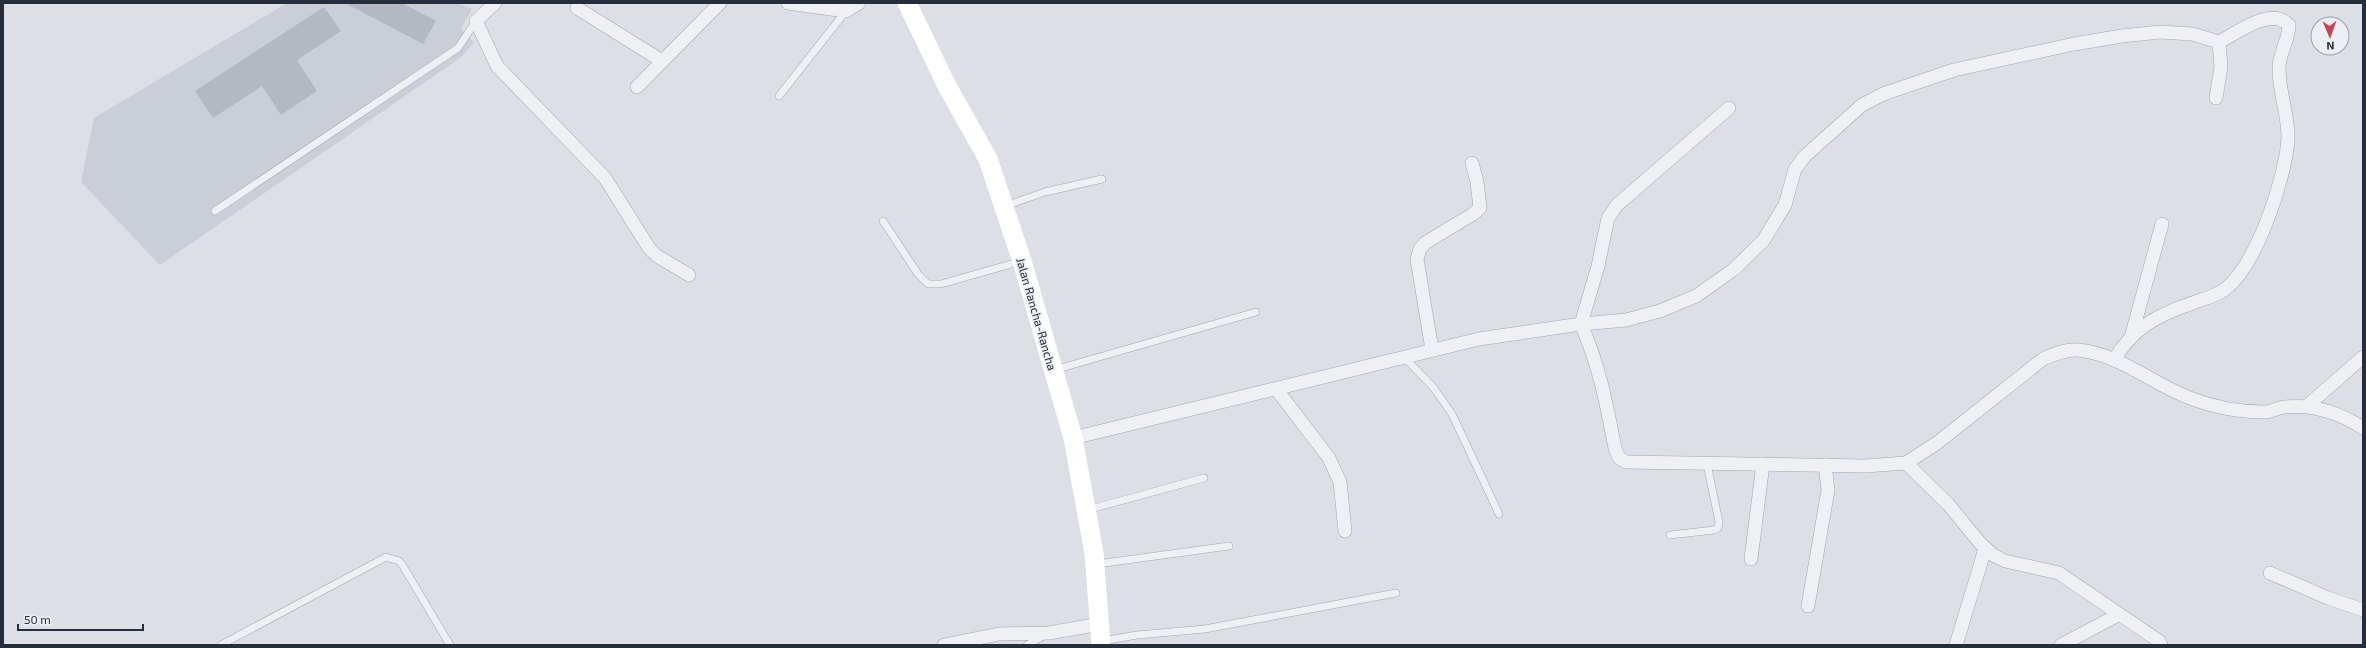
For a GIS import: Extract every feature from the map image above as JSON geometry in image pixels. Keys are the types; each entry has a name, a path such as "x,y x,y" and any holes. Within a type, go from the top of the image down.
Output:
{"main road":[{"name":"Jalan Rancha-Rancha","path":"907,3 947,86 988,159 1005,206 1022,261 1073,438 1094,565 1101,637"}],"street":[{"path":"495,3 476,21 497,66 604,178 649,248 657,256 689,275"},
{"path":"637,86 720,3"},
{"path":"788,3 846,11 859,3"},
{"path":"577,8 662,61"},
{"path":"1073,438 1277,390 1480,339 1581,324 1626,320 1660,311 1696,296 1733,270 1763,240 1785,205 1795,169 1805,156 1862,105 1883,94 1954,70 2074,44 2122,36 2160,32 2192,34 2219,42 2264,19 2275,17 2284,20 2289,25 2289,33 2280,57 2279,84 2287,121 2288,137 2280,183 2262,232 2243,268 2231,283 2221,292 2154,319 2132,334"},
{"path":"2216,98 2221,68 2219,42"},
{"path":"1728,108 1617,205 1608,218 1598,266 1581,324 1602,379 1619,458 1626,462 1825,466 1865,466 1906,463 1937,443 2043,359 2060,352 2078,350 2114,360 2189,398 2227,408 2266,412 2284,407 2307,406 2346,417 2363,428"},
{"path":"1432,350 1417,259 1420,249 1425,243 1474,214 1480,208 1477,182 1472,163"},
{"path":"2114,360 2132,334 2162,224"},
{"path":"2307,406 2363,357"},
{"path":"1277,390 1329,458 1340,482 1345,531"},
{"path":"1906,463 1948,504 1986,549 2005,561 2059,573 2074,581 2118,614 2159,641 2161,645"},
{"path":"1751,559 1763,464"},
{"path":"1808,606 1828,490 1825,466"},
{"path":"1956,645 1986,549"},
{"path":"2270,574 2328,598 2363,610"},
{"path":"2061,645 2118,614"},
{"path":"944,645 1000,634 1049,633 1101,637"}],"lane":[{"path":"779,96 846,11"},
{"path":"215,211 458,48 476,21"},
{"path":"1005,206 1045,192 1102,179"},
{"path":"883,221 918,274 928,284 941,284 1022,261"},
{"path":"1054,370 1256,312"},
{"path":"1404,357 1433,387 1452,414 1500,514"},
{"path":"1670,535 1714,530 1718,528 1707,464"},
{"path":"1086,510 1204,478"},
{"path":"1094,565 1229,546"},
{"path":"221,645 386,557 399,561 404,566 450,645"},
{"path":"1101,637 1137,636 1205,630 1396,593"},
{"path":"1027,645 1049,633"}],"shaded area":[{"path":"287,3 457,3 472,9 461,29 474,43 460,58 160,265 81,182 94,118"}],"building":[{"path":"345,3 402,3 436,21 423,44"},
{"path":"324,7 341,31 297,60 317,91 281,115 262,86 213,118 195,91"}]}
